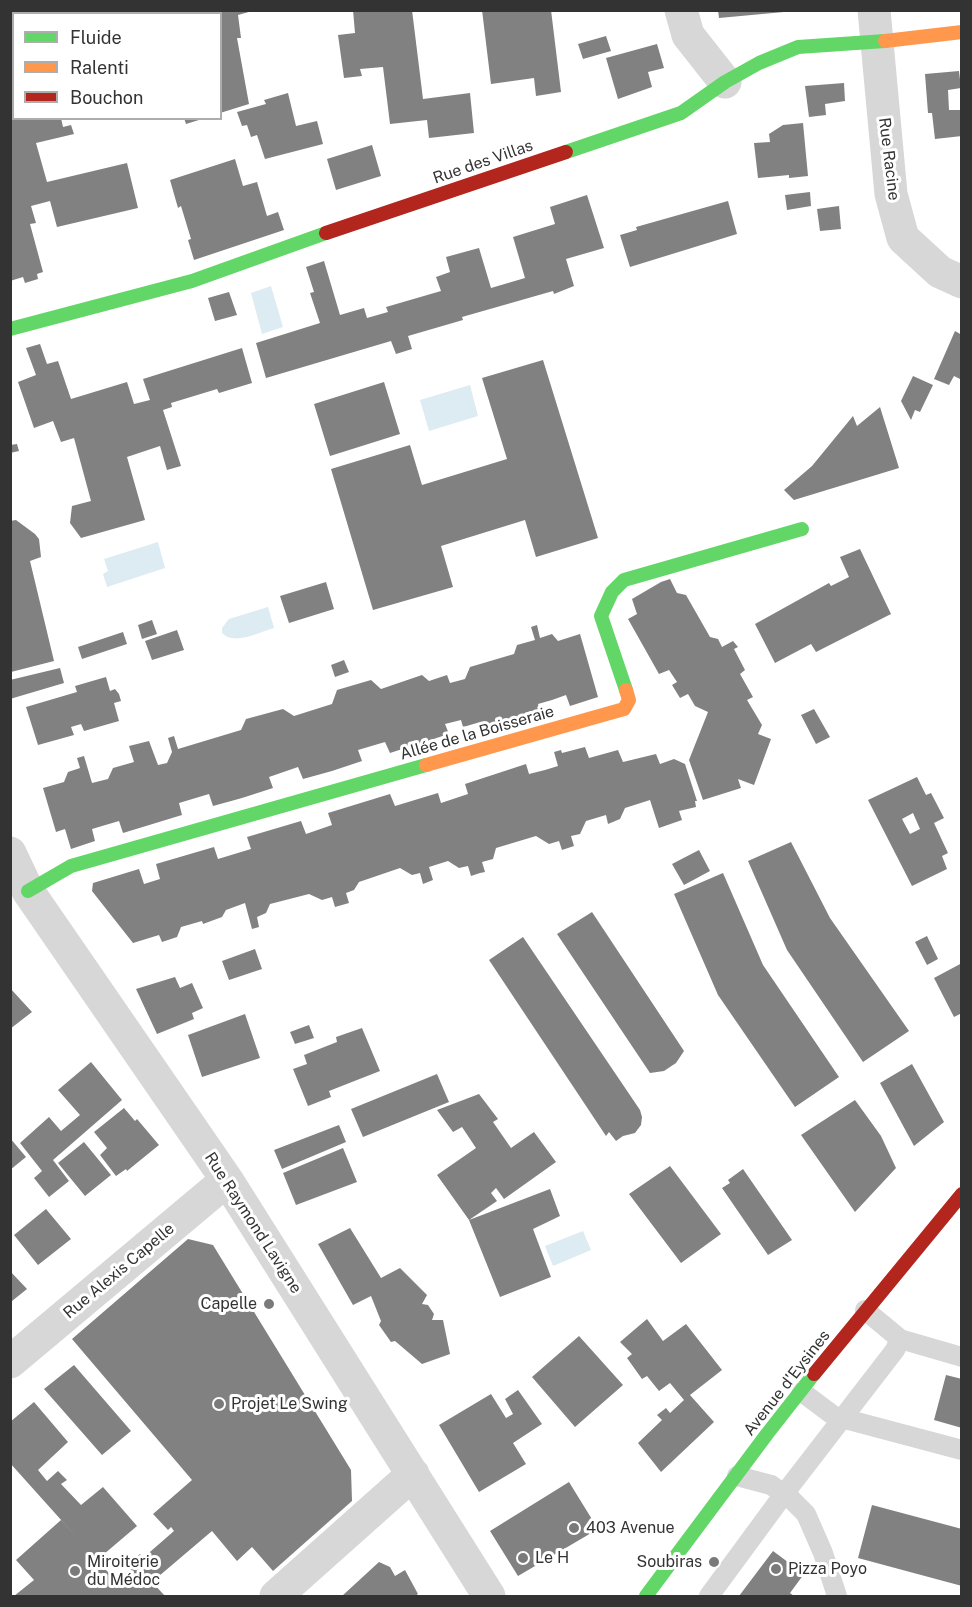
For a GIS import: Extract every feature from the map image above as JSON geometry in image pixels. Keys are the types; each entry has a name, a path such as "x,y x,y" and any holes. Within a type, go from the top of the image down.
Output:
{"street":[{"path":"681,10 688,35 725,82"},
{"name":"Rue des Villas","path":"10,329 192,281 244,261 681,113 725,82 759,63 798,47 875,26 962,32"},
{"name":"Rue Racine","path":"875,26 891,194 903,238 940,272 962,282"},
{"name":"Allée de la Boisseraie","path":"28,891 71,866 624,709 629,700 601,616 612,592 624,580 802,529"},
{"name":"Rue Raymond Lavigne","path":"10,854 28,891 227,1180 489,1596"},
{"name":"Rue Alexis Capelle","path":"10,1362 227,1180"},
{"name":"Avenue d'Eysines","path":"646,1596 767,1434 865,1310 962,1194"},
{"path":"276,1596 413,1474"}],"lane":[{"path":"865,1310 900,1339 962,1357"},
{"path":"709,1596 784,1494 896,1350 900,1339"},
{"path":"802,1392 834,1416 842,1419 962,1450"},
{"path":"737,1476 771,1485 806,1514 823,1553 837,1596"}],"shaded area":[{"path":"271,286 283,327 262,334 251,293"},
{"path":"470,385 478,416 429,431 420,400"},
{"path":"158,542 165,568 107,587 103,574 108,571 104,559"},
{"path":"268,607 274,628 240,638 227,637 222,633 222,628 229,619"},
{"path":"583,1231 591,1250 553,1266 545,1246"}],"building":[{"path":"76,10 97,10 97,12 76,12"},
{"path":"172,10 256,10 238,15 241,38 237,38 249,104 222,112 222,12 170,12"},
{"path":"353,10 412,10 423,99 470,93 474,133 429,138 427,120 390,124 383,67 360,69 362,76 344,78 338,35 355,33"},
{"path":"482,10 551,10 561,92 536,96 534,78 491,84"},
{"path":"718,10 784,10 784,12 719,18"},
{"path":"606,36 611,51 583,59 578,44"},
{"path":"657,44 664,68 648,72 652,87 618,99 606,58"},
{"path":"959,71 961,88 948,90 949,110 962,110 962,136 935,139 932,113 928,113 925,74"},
{"path":"844,83 845,101 825,104 826,115 809,117 805,86"},
{"path":"12,84 12,120 61,120 63,127 71,125 74,134 36,143 47,182 127,163 138,208 57,227 50,201 31,206 36,223 30,224 43,272 37,274 38,279 25,283 23,277 10,281 10,85"},
{"path":"288,93 296,126 317,121 323,144 265,159 257,135 251,137 247,125 242,126 237,112 266,104 264,100"},
{"path":"185,120 199,120 186,124"},
{"path":"803,123 808,176 758,178 754,143 770,142 769,134 783,125"},
{"path":"372,145 381,176 336,190 327,159"},
{"path":"235,159 243,186 257,182 267,216 278,212 284,230 194,260 188,240 191,239 181,206 178,208 170,180"},
{"path":"810,192 811,206 787,210 785,195"},
{"path":"587,195 604,248 566,259 574,286 554,294 553,291 462,317 463,320 408,336 412,349 396,354 391,341 266,378 256,343 320,323 310,293 314,292 306,267 324,261 340,315 364,308 367,318 388,312 386,307 441,291 436,277 450,272 446,257 479,248 491,288 525,278 513,237 555,224 550,207"},
{"path":"728,201 737,234 630,267 620,235 637,230 636,227"},
{"path":"839,206 841,229 820,231 817,209"},
{"path":"229,292 237,315 215,321 208,298"},
{"path":"955,331 962,335 962,380 954,376 949,385 934,379"},
{"path":"40,344 47,364 58,361 71,399 127,382 134,404 150,400 143,379 242,348 252,383 219,393 217,389 171,403 172,407 163,410 181,466 167,470 160,446 127,457 145,520 81,538 70,523 72,506 91,501 74,438 61,442 53,421 34,428 18,382 36,375 26,348"},
{"path":"543,360 598,538 536,557 525,520 441,546 453,587 373,610 331,469 410,445 422,485 507,459 482,378"},
{"path":"913,376 933,385 920,412 915,410 911,420 901,401"},
{"path":"384,382 400,434 330,456 314,404"},
{"path":"880,407 899,468 794,500 784,490 812,466 853,416 857,426"},
{"path":"17,444 19,451 10,453 10,445"},
{"path":"16,520 39,539 41,557 30,561 54,661 11,672 10,521"},
{"path":"860,549 891,614 816,652 811,644 775,663 755,624 829,583 831,586 849,577 840,557"},
{"path":"670,579 677,593 686,595 710,637 718,639 722,647 733,641 738,647 734,649 745,670 740,674 753,697 747,700 762,725 758,734 771,739 754,785 738,779 741,788 703,800 689,760 708,712 695,706 688,694 680,698 672,685 677,682 669,670 659,674 628,619 637,614 632,599"},
{"path":"326,582 334,609 289,623 280,596"},
{"path":"152,620 157,634 142,639 138,625"},
{"path":"537,625 540,638 552,634 558,641 580,634 598,697 570,706 566,695 538,704 541,715 479,733 477,723 463,727 461,720 445,724 449,734 390,753 385,742 358,750 362,761 303,779 298,767 269,777 273,788 242,798 213,806 209,794 179,803 182,815 123,833 119,821 92,829 95,841 71,849 65,829 56,832 43,788 64,782 68,772 80,768 77,758 84,756 92,783 108,779 113,768 134,762 129,746 149,741 158,765 167,763 172,752 168,738 174,736 178,749 241,730 246,719 283,709 294,716 332,704 337,690 371,680 381,689 422,675 429,681 447,675 450,683 465,679 470,667 514,654 517,645 535,640 531,627"},
{"path":"177,630 184,650 152,660 145,641"},
{"path":"123,632 127,644 82,659 78,647"},
{"path":"344,660 349,672 335,677 331,665"},
{"path":"60,668 64,683 10,699 10,680"},
{"path":"106,677 110,691 115,689 119,694 121,701 114,703 119,721 84,731 81,724 71,727 74,735 38,745 26,707 77,692 75,686"},
{"path":"814,709 830,737 816,744 801,715"},
{"path":"585,747 589,758 618,750 623,762 656,754 660,764 674,759 685,764 697,801 695,801 696,807 679,811 682,820 659,828 650,800 625,808 620,819 608,824 606,815 586,821 580,834 571,836 574,846 562,850 559,841 549,844 536,836 496,848 493,859 482,862 485,872 471,876 468,866 459,868 448,861 429,867 433,880 423,884 420,873 412,875 400,868 359,882 354,890 346,893 349,903 335,907 332,897 322,900 309,894 270,904 266,913 257,917 259,927 252,929 245,903 226,910 222,917 203,924 202,921 181,927 177,937 162,942 159,935 133,943 92,891 93,883 139,869 144,884 160,879 156,864 214,847 218,859 251,849 247,837 301,821 306,834 332,825 328,813 390,794 395,806 438,793 441,803 468,794 465,784 526,764 529,774 558,766 554,752 561,750 562,753"},
{"path":"917,777 926,795 931,793 944,818 934,823 948,853 942,856 947,869 912,886 868,800","holes":["913,813 920,829 910,834 902,819"]},
{"path":"791,842 830,918 909,1031 863,1062 787,950 748,861"},
{"path":"699,850 710,871 684,885 672,864"},
{"path":"723,873 763,965 839,1077 795,1107 718,995 674,894"},
{"path":"592,912 684,1051 676,1063 664,1071 650,1073 557,934"},
{"path":"927,936 938,959 927,965 915,942"},
{"path":"523,937 640,1110 641,1125 635,1133 623,1136 616,1141 609,1132 606,1136 489,960"},
{"path":"255,949 262,969 229,980 222,961"},
{"path":"962,963 962,1013 954,1017 934,978"},
{"path":"175,977 180,988 192,983 203,1008 192,1013 194,1019 157,1034 136,989"},
{"path":"10,988 32,1012 10,1029"},
{"path":"245,1014 260,1058 202,1077 188,1035"},
{"path":"309,1025 314,1038 295,1044 290,1032"},
{"path":"362,1028 380,1071 329,1091 331,1097 308,1106 293,1069 307,1064 304,1055 337,1042 336,1037"},
{"path":"91,1062 122,1100 53,1160 69,1181 49,1197 34,1178 42,1171 20,1143 49,1117 61,1131 80,1115 58,1090"},
{"path":"912,1064 944,1122 914,1146 880,1083"},
{"path":"437,1074 449,1102 363,1137 351,1109"},
{"path":"479,1094 498,1119 493,1122 511,1148 534,1132 556,1162 504,1199 496,1188 491,1193 497,1201 469,1220 437,1175 476,1148 462,1127 453,1132 437,1110"},
{"path":"855,1100 881,1136 896,1168 855,1212 801,1135"},
{"path":"124,1108 135,1121 137,1119 159,1145 127,1171 126,1169 116,1176 100,1155 107,1148 94,1132"},
{"path":"339,1125 346,1142 282,1169 274,1150"},
{"path":"10,1138 26,1157 10,1170"},
{"path":"84,1142 111,1175 85,1196 58,1163"},
{"path":"343,1148 357,1182 296,1205 283,1173"},
{"path":"670,1166 721,1234 681,1263 629,1194"},
{"path":"743,1169 792,1240 768,1255 722,1188 730,1183 728,1180"},
{"path":"550,1189 560,1216 533,1229 551,1277 500,1297 469,1220"},
{"path":"46,1209 71,1239 38,1265 14,1235"},
{"path":"350,1228 381,1278 400,1268 427,1295 422,1304 428,1305 434,1314 432,1320 443,1320 450,1354 422,1364 395,1341 391,1342 379,1325 381,1321 371,1296 353,1305 318,1244"},
{"name":"Projet Le Swing","path":"188,1239 213,1245 351,1470 352,1501 273,1571 252,1547 237,1561 212,1531 152,1582 165,1596 14,1596 34,1580 16,1560 61,1520 116,1581 129,1570 126,1566 140,1554 143,1558 174,1531 171,1527 168,1530 153,1514 192,1480 72,1339"},
{"path":"10,1271 27,1289 12,1301 10,1299"},
{"path":"647,1319 663,1341 686,1324 722,1370 690,1395 714,1422 661,1472 638,1443 662,1420 657,1415 666,1408 670,1413 684,1400 670,1383 659,1391 647,1376 642,1379 627,1358 632,1354 620,1342"},
{"path":"579,1336 623,1385 575,1427 532,1377"},
{"path":"74,1365 131,1431 102,1455 44,1389"},
{"path":"946,1375 962,1379 962,1428 934,1420"},
{"path":"518,1390 542,1424 513,1443 526,1464 479,1492 439,1425 491,1394 506,1418 513,1414 505,1399"},
{"path":"34,1402 68,1442 38,1470 47,1481 58,1471 67,1480 61,1484 81,1505 103,1487 137,1526 97,1560 10,1463 10,1422"},
{"path":"569,1482 598,1529 518,1576 490,1531"},
{"path":"872,1505 962,1529 962,1586 858,1558"},
{"path":"773,1551 804,1574 790,1593 794,1596 739,1596"},
{"path":"379,1562 390,1567 395,1576 405,1570 418,1594 415,1596 342,1596"}],"traffic: fast":[{"path":"566,152 681,113 725,82 759,63 798,47 885,41"},
{"path":"10,329 192,281 326,233"},
{"path":"626,690 601,616 612,592 624,580 802,529"},
{"path":"28,891 71,866 426,765"},
{"path":"646,1596 814,1374"}],"traffic: slow":[{"path":"885,41 962,32"},
{"path":"426,765 624,709 629,700 626,690"}],"traffic: jam":[{"path":"326,233 566,152"},
{"path":"814,1374 962,1194"}],"place":[{"name":"Capelle","path":"269,1304"},
{"name":"Projet Le Swing","path":"219,1404"},
{"name":"403 Avenue","path":"574,1528"},
{"name":"Le H","path":"523,1558"},
{"name":"Soubiras","path":"714,1562"},
{"name":"Pizza Poyo","path":"776,1569"},
{"name":"Miroiterie du Médoc","path":"75,1571"}]}
